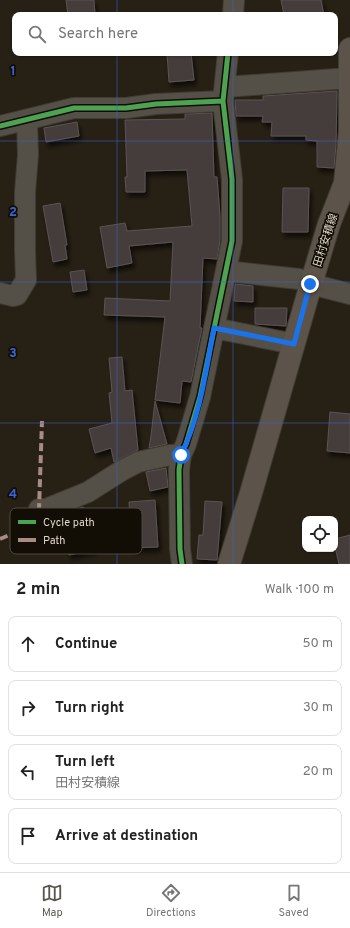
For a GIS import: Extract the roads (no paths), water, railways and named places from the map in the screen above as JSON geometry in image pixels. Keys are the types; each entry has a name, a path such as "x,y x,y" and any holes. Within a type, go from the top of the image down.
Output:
{"main road":[{"name":"田村安積線","path":"229,564 251,493 310,284 329,224 345,182 350,131 350,49"}],"street":[{"path":"233,12 234,0"},
{"path":"182,564 180,549 179,470 181,455 186,444 200,397 232,241 232,179 224,94 228,56"},
{"path":"0,126 74,108 126,108 350,78"},
{"path":"0,293 3,292 13,296 17,295 26,280 25,221 28,120"},
{"path":"226,271 299,279 310,284 350,294"},
{"path":"214,328 294,344"},
{"path":"46,508 88,492 138,462 170,455 181,455"}]}
